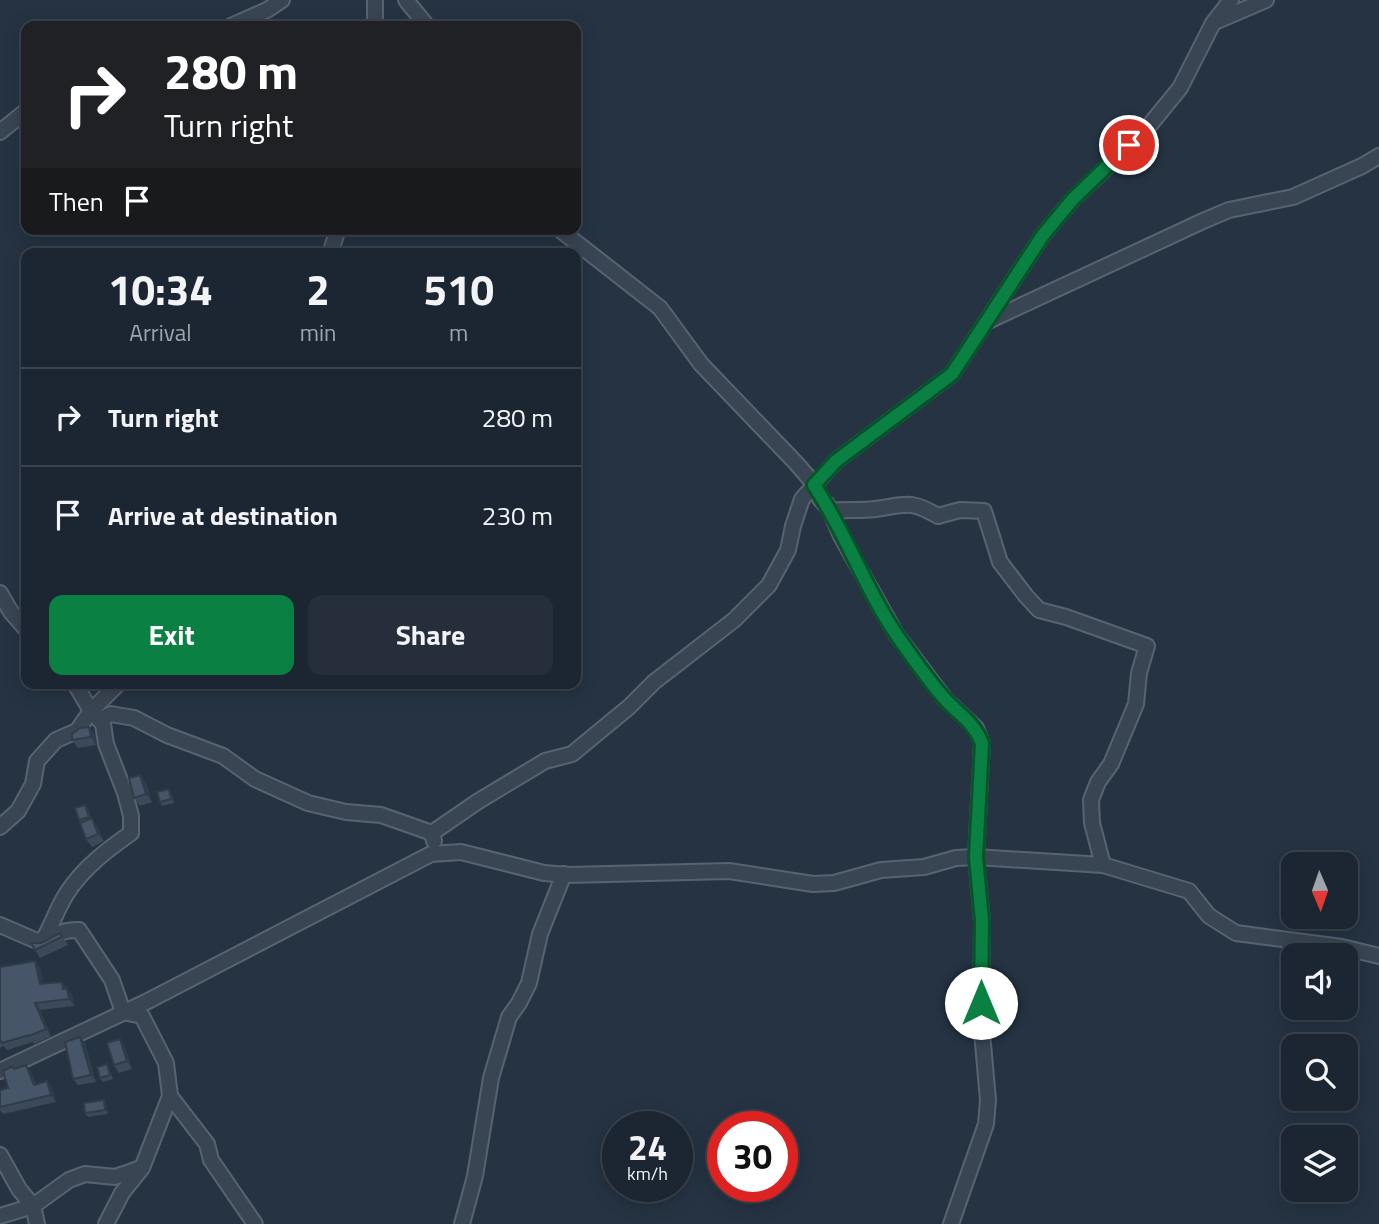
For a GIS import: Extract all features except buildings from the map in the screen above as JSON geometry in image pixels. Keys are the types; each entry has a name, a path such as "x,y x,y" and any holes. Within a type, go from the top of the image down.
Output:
{"street":[{"path":"243,21 282,0"},
{"path":"374,0 375,21"},
{"path":"406,0 423,21"},
{"path":"432,833 545,761 572,754 629,707 654,682 734,620 769,585 788,550 802,499 836,461 952,374 1043,235 1073,199 1144,132 1180,88 1213,23 1231,0"},
{"path":"1213,23 1266,0"},
{"path":"1,130 21,115"},
{"path":"986,322 1203,221 1229,211 1293,197 1379,156"},
{"path":"567,235 660,308 701,364 814,485 820,499 831,511 896,634 945,699 976,728 982,743 976,857 982,921 981,1021 988,1100 986,1124 951,1224"},
{"path":"831,511 874,510 899,504 919,505 938,516 960,510 984,511 1000,562 1039,610 1147,646 1139,673 1136,704 1111,764 1098,782 1091,800 1092,823 1103,865"},
{"path":"0,593 21,623"},
{"path":"42,942 59,906 75,881 94,860 131,833 131,816 125,793 96,715 78,689"},
{"path":"0,827 18,811 33,784 37,761 56,740 77,731 96,715 114,689"},
{"path":"96,715 111,714 134,718 167,735 223,756 255,779 308,803 346,812 381,815 432,833"},
{"path":"430,854 435,845 432,833"},
{"path":"0,1071 146,1002 430,854 461,852 533,870 564,874 729,871 813,884 834,883 881,870 924,867 956,858 1103,865 1189,891 1209,916 1236,933 1342,947 1379,956"},
{"path":"462,1224 475,1176 491,1078 509,1017 529,983 540,934 564,874"},
{"path":"0,925 16,934 42,942 66,930 79,930 112,980 123,1012"},
{"path":"106,1224 122,1193 142,1168 170,1096 166,1063 142,1016 123,1012"},
{"path":"170,1096 206,1144 211,1160 255,1224"},
{"path":"0,1155 19,1189 33,1206 37,1224"},
{"path":"0,1216 33,1206 47,1194 85,1174 115,1177 142,1168"}],"route":[{"path":"981,1003 982,921 980,876 976,857 982,743 976,728 945,699 896,634 831,511 814,485 836,461 952,374 1043,235 1073,199 1129,145"}]}
